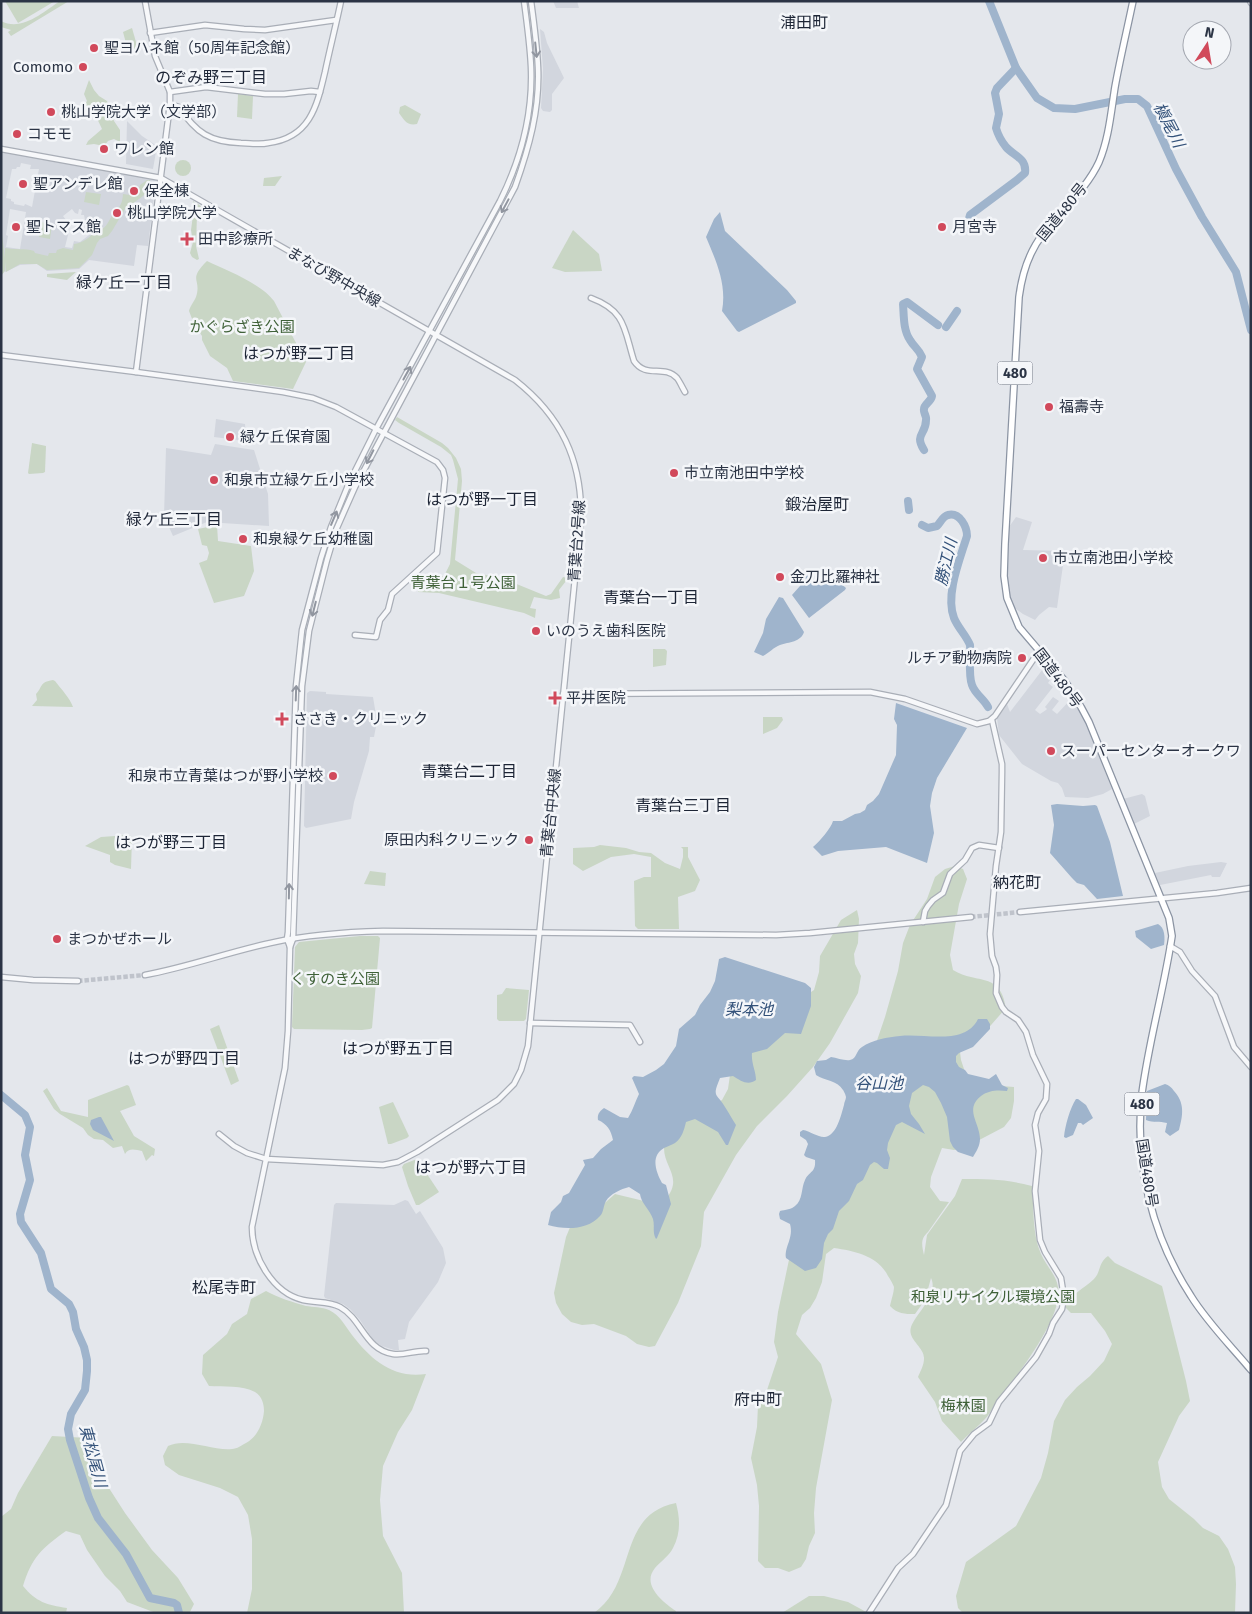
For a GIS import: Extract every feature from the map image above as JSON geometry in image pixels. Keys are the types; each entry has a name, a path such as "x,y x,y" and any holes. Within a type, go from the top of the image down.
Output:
{"highway":[{"name":"国道480号","path":"1132,1 1112,111 1105,143 1098,162 1083,188 1043,234 1024,271 1019,297 1004,576 1008,598 1018,627 1065,682 1082,707 1171,927 1170,946 1145,1075 1141,1116 1140,1142 1146,1184 1159,1234 1170,1260 1188,1292 1251,1370"}],"street":[{"path":"136,372 170,104 170,92 158,64 150,33 145,1"},
{"path":"170,104 178,106 196,128 214,139 228,143 268,144 290,137 303,127 314,111 341,1"},
{"path":"426,1351 420,1350 400,1354 386,1352 372,1344 352,1314 342,1308 330,1303 303,1300 289,1295 280,1289 270,1277 257,1253 252,1236 252,1227 285,1068 288,1031 296,686 302,630 321,558 349,483 376,429 500,201 521,150 529,112 531,67 524,1"},
{"path":"290,939 302,686 309,631 327,560 336,530 355,487 515,188 528,151 536,113 538,67 531,1"},
{"path":"150,33 205,24 244,29 274,29 336,20"},
{"path":"170,92 201,87 271,95 311,91 320,92"},
{"name":"まなび野中央線","path":"1,149 161,178 436,334"},
{"path":"591,298 606,304 616,312 620,318 636,365 646,371 661,371 672,374 685,392"},
{"name":"青葉台2号線","path":"436,334 508,376 535,397 546,409 560,430 573,457 579,483 581,518 563,694"},
{"path":"1,355 305,395 336,406 437,462 443,470 445,478 438,550 392,594 388,610 380,620 376,637 355,635"},
{"path":"563,694 870,692 905,699 970,722 982,724 992,720 1039,652"},
{"name":"青葉台中央線","path":"219,1134 234,1146 247,1153 266,1159 383,1165 406,1158 495,1102 514,1084 528,1046 563,694"},
{"path":"869,1613 898,1568 912,1554 946,1505 960,1451 974,1434 989,1423 999,1402 1036,1357 1053,1323 1062,1310 1064,1297 1061,1278 1040,1240 1035,1191 1039,1151 1035,1124 1038,1113 1046,1099 1047,1084 1033,1055 1026,1032 1018,1020 1002,1007 996,993 996,967 992,956 990,934 1001,832 1002,764 992,720"},
{"path":"923,922 928,906 943,893 950,874 965,860 972,848 979,846 999,848"},
{"path":"1020,912 1161,899 1251,888"},
{"path":"145,975 174,970 254,947 290,939 332,933 382,931 776,935 971,917"},
{"path":"1170,946 1180,952 1192,971 1215,996 1234,1047 1251,1067"},
{"path":"1,977 78,981"},
{"path":"530,1023 630,1025 640,1042"}],"shaded area":[{"path":"553,1 577,1 579,8 556,8"},
{"path":"540,29 544,32 547,43 564,78 552,94 552,110 550,112 543,111 541,108 543,69"},
{"name":"桃山学院大学","path":"127,121 142,136 157,146 153,169 126,164"},
{"name":"桃山学院大学","path":"1,152 156,180 148,246 137,245 134,266 89,260 79,269 47,271 37,264 20,265 5,272 1,226","holes":["21,163 31,165 30,169 39,169 32,207 25,204 24,206 14,204 11,199 6,198 12,169 20,167","10,209 26,212 20,249 6,247 8,236 6,235","72,209 78,214 79,209 82,210 81,215 84,215 85,220 89,221 89,218 101,220 100,229 94,229 93,232 80,242 74,241 72,248 65,247 69,231 65,229 65,225 60,224 61,222 66,223 63,216"]},
{"path":"216,419 245,424 246,441 214,437"},
{"name":"和泉市立緑ケ丘小学校","path":"215,444 254,450 268,494 269,526 207,522 173,536 164,516 166,448 211,455"},
{"path":"1016,517 1032,522 1023,550 1065,551 1057,608 1049,607 1035,620 1012,606 1007,579 1009,527"},
{"path":"1046,665 1054,674 1048,683 1053,687 1035,710 1040,714 1046,710 1045,707 1053,697 1059,701 1052,710 1057,714 1072,698 1085,721 1112,789 1103,794 1088,798 1065,797 1058,783 1022,764 999,735 997,718 1007,704 1010,712"},
{"name":"和泉市立青葉はつが野小学校","path":"310,691 373,697 377,721 374,737 370,737 369,751 351,819 306,828 304,826 307,693"},
{"path":"1142,794 1145,796 1150,816 1132,825 1123,799"},
{"path":"1227,863 1220,877 1212,877 1211,875 1160,885 1155,873 1188,866"},
{"path":"405,1200 408,1201 416,1214 420,1211 443,1248 446,1263 438,1282 409,1322 405,1339 398,1340 399,1350 394,1350 374,1341 350,1309 324,1296 334,1205 336,1203 394,1205"}],"green space":[{"path":"5,1 55,1 18,23"},
{"path":"60,1 69,1 11,36 8,32 11,30 1,27 1,21 9,24 24,22 39,15"},
{"path":"132,28 136,50 127,47 123,32"},
{"path":"89,80 99,96 107,101 114,121 120,130 120,142 114,139 108,141 104,146 86,145 102,129 93,110 84,105 87,101 84,94"},
{"path":"238,94 253,96 252,119 237,117"},
{"path":"405,105 421,114 417,124 408,123 399,113 400,107"},
{"path":"183,160 189,162 191,168 189,174 183,176 177,174 175,168 177,162"},
{"path":"282,176 275,186 263,186 264,178"},
{"path":"150,180 150,188 143,196 125,209 112,231 108,236 100,239 92,255 79,268 47,270 37,264 20,264 6,272 5,261 5,271 1,276 1,226 5,258 5,248 31,250 48,256 49,253 56,253 57,250 63,248 73,250 74,244 92,235 95,230 106,226 121,204 123,194 137,196 140,185"},
{"path":"86,192 101,194 99,205 84,202"},
{"path":"193,201 201,206 197,214 196,246 199,259 197,260 190,253 193,242 191,230"},
{"path":"41,222 52,224 50,239 39,237"},
{"path":"573,230 599,254 602,271 565,272 552,268"},
{"name":"かぐらざき公園","path":"207,261 253,283 274,301 306,362 293,389 233,381 227,368 210,356 189,311 196,297 196,276"},
{"path":"76,272 67,280 47,277 47,274"},
{"name":"青葉台１号公園","path":"397,417 442,443 456,458 461,469 462,481 455,560 476,573 502,578 546,596 551,594 563,577 570,579 559,590 560,598 551,600 534,597 530,608 536,609 535,618 524,613 439,593 418,592 426,576 444,576 450,564 458,479 451,455 441,447 399,423 395,420"},
{"path":"32,443 46,446 45,472 43,473 28,473"},
{"path":"217,525 218,541 251,546 254,571 244,596 214,603 199,563 207,560 209,553 207,546 202,545 198,529"},
{"path":"653,649 665,649 667,651 666,665 653,667"},
{"path":"53,680 70,700 73,707 32,706 37,700 36,694 42,685"},
{"path":"763,717 782,717 783,720 777,728 763,734"},
{"path":"129,835 132,837 131,869 115,865 110,862 110,855 85,846 101,837"},
{"path":"600,845 651,853 665,863 680,869 683,857 683,849 681,847 688,847 688,857 700,880 695,891 678,897 679,929 638,929 635,926 634,881 644,877 651,877 651,857 634,854 611,857 583,871 573,864 573,848"},
{"path":"955,866 963,869 967,879 959,904 950,955 953,970 993,984 1003,996 1006,1008 984,1033 959,1044 961,1060 966,1075 1001,1086 1014,1087 1014,1101 1011,1118 1004,1127 964,1148 954,1150 942,1148 931,1177 930,1187 940,1201 949,1202 924,1237 922,1246 924,1255 927,1235 955,1196 962,1179 997,1180 1032,1186 1036,1238 1041,1254 1057,1282 1058,1300 1046,1330 1016,1377 996,1402 987,1417 961,1442 942,1421 935,1402 918,1377 924,1355 910,1332 911,1327 930,1297 933,1284 931,1278 925,1300 915,1314 901,1313 890,1306 894,1287 891,1280 884,1269 872,1259 858,1253 834,1248 826,1254 822,1282 816,1298 810,1308 802,1315 796,1334 821,1364 832,1400 816,1488 815,1533 806,1559 801,1567 789,1572 778,1568 765,1568 758,1561 759,1506 751,1458 757,1427 758,1405 767,1390 778,1357 774,1342 790,1255 870,1061 885,1017 898,971 903,943 910,925 927,899 935,877 945,869"},
{"path":"370,871 386,873 385,886 364,884"},
{"path":"857,910 859,919 858,943 854,954 855,964 861,976 858,993 830,1043 813,1067 757,1126 736,1155 704,1212 701,1246 678,1303 655,1346 649,1347 637,1344 626,1336 594,1324 582,1325 571,1322 562,1314 556,1303 554,1293 566,1237 571,1225 598,1209 615,1194 644,1201 665,1200 673,1185 672,1173 664,1148 668,1132 722,1100 728,1089 730,1075 751,1040 814,990 819,972 820,956 841,920"},
{"name":"くすのき公園","path":"378,936 380,938 372,1028 362,1030 294,1029 292,1027 295,947 299,942"},
{"path":"506,988 529,990 526,1019 524,1021 499,1021 497,1019 497,995 502,994"},
{"path":"219,1025 239,1081 231,1085 210,1029"},
{"path":"127,1085 136,1105 120,1111 134,1136 155,1149 154,1156 152,1155 146,1161 142,1151 131,1150 125,1154 122,1146 113,1148 103,1140 94,1139 88,1135 83,1128 54,1109 43,1091 47,1088 61,1111 88,1117 88,1100"},
{"path":"393,1102 409,1136 388,1144 379,1107"},
{"path":"417,1159 439,1192 419,1205 416,1205 402,1167 404,1164"},
{"path":"1108,1256 1115,1263 1162,1286 1190,1401 1179,1416 1158,1462 1162,1487 1169,1499 1203,1528 1219,1536 1228,1549 1235,1567 1235,1613 963,1613 958,1608 956,1596 966,1562 1016,1526 1041,1478 1054,1421 1065,1400 1104,1361 1112,1344 1091,1313 1071,1313 1065,1307 1074,1295 1094,1279"},
{"path":"266,1291 296,1303 333,1312 359,1344 384,1366 404,1374 426,1374 412,1410 398,1432 383,1466 380,1500 383,1536 402,1573 404,1613 247,1613 252,1589 252,1539 248,1515 238,1497 220,1488 179,1475 165,1465 163,1456 168,1446 183,1443 234,1449 250,1440 259,1430 264,1408 262,1400 255,1392 239,1387 209,1386 202,1374 203,1355 227,1334 232,1324 247,1314 251,1299"},
{"path":"52,1436 88,1438 87,1454 125,1513 152,1550 178,1578 194,1604 190,1612 156,1613 127,1602 120,1591 105,1576 87,1550 80,1535 66,1531 44,1548 34,1560 23,1586 42,1602 67,1608 66,1613 1,1613 1,1517 11,1509 18,1493"},
{"path":"676,1503 679,1526 676,1542 669,1554 651,1574 651,1581 655,1592 676,1613 594,1613 608,1600 617,1584 635,1535 644,1521 657,1510"},
{"path":"809,1596 824,1596 848,1602 868,1613 782,1613"}],"water":[{"path":"720,212 725,231 787,290 796,301 796,303 739,332 722,311 722,282 706,237 714,219"},
{"path":"805,574 819,582 837,583 846,588 809,618 792,595 800,586"},
{"path":"779,597 783,598 804,632 797,640 778,646 763,656 754,652 763,633 766,619"},
{"path":"896,703 967,728 937,778 932,793 930,806 934,833 927,863 886,847 838,851 822,856 813,847 825,834 833,821 842,821 860,813 879,794 896,755 897,725 894,719"},
{"path":"1051,805 1097,806 1110,842 1123,896 1097,899 1084,885 1077,883 1050,853 1054,825"},
{"path":"1158,924 1163,930 1164,945 1151,949 1136,937 1135,931"},
{"name":"梨本池","path":"725,957 805,983 811,988 811,1006 801,1034 785,1033 767,1049 752,1053 756,1080 747,1083 733,1076 720,1078 716,1094 736,1125 728,1145 726,1145 718,1132 695,1119 686,1122 682,1134 674,1144 660,1151 657,1155 656,1169 662,1183 666,1185 671,1204 656,1239 652,1216 640,1194 629,1187 619,1190 610,1196 601,1214 595,1221 589,1224 576,1228 548,1225 551,1212 561,1202 563,1196 569,1193 585,1165 583,1160 593,1158 613,1140 608,1128 598,1120 599,1113 604,1108 620,1117 628,1118 639,1094 632,1078 634,1076 643,1077 664,1064 676,1046 679,1029 695,1015 710,992 715,981 719,959"},
{"name":"谷山池","path":"978,1019 987,1019 990,1029 973,1047 959,1053 956,1056 956,1062 968,1074 989,1079 996,1074 1002,1085 1008,1088 1007,1091 987,1093 976,1101 973,1111 980,1139 979,1146 973,1157 958,1152 953,1147 950,1141 947,1117 941,1103 935,1092 923,1085 912,1093 909,1106 911,1114 925,1134 902,1122 896,1125 888,1143 887,1150 890,1158 888,1169 884,1169 874,1162 870,1165 863,1180 857,1184 849,1201 839,1211 833,1229 828,1234 824,1243 822,1259 816,1268 805,1271 786,1258 791,1229 790,1224 780,1219 779,1214 780,1211 792,1208 798,1203 805,1180 815,1164 815,1160 804,1155 808,1144 800,1136 800,1132 803,1130 823,1137 833,1133 838,1124 846,1098 838,1084 816,1075 814,1067 817,1061 826,1060 831,1057 850,1060 862,1047 870,1042 895,1036 944,1036 964,1033"},
{"path":"1165,1084 1171,1087 1178,1096 1182,1109 1179,1130 1170,1136 1165,1132 1167,1123 1146,1120 1147,1091"},
{"path":"1076,1099 1086,1105 1093,1118 1083,1125 1078,1123 1073,1135 1066,1138 1064,1137 1067,1123"},
{"path":"101,1117 114,1141 93,1130 90,1124 91,1120"}],"waterway":[{"name":"槇尾川","path":"989,1 1016,68 1037,98 1054,108 1075,109 1125,99 1138,99 1147,106 1176,169 1202,217 1236,272 1251,330"},
{"name":"勝江川","path":"966,229 970,215 1025,173 1024,164 1006,147 996,128 999,114 995,93 997,88 1016,68"},
{"name":"勝江川","path":"924,450 920,441 926,425 924,409 932,396 917,369 922,357 906,332 903,304 907,302 938,325"},
{"name":"勝江川","path":"946,327 957,311"},
{"name":"勝江川","path":"908,501 909,510"},
{"name":"勝江川","path":"922,525 928,528 937,526 945,517 952,515 959,518 966,528 967,536 952,588 952,609 954,618 970,645 972,685 988,707"},
{"name":"東松尾川","path":"1,1095 25,1115 30,1127 25,1155 30,1180 20,1214 21,1222 41,1253 51,1289 69,1304 73,1312 76,1329 84,1347 87,1360 85,1390 71,1414 68,1429 89,1498 98,1518 126,1554 150,1598 174,1603 177,1605 179,1613"}],"tunnel":[{"path":"971,917 1020,912"},
{"path":"78,981 145,975"}],"place":[{"name":"聖ヨハネ館（50周年記念館）","path":"94,48"},
{"name":"Comomo","path":"83,67"},
{"name":"桃山学院大学（文学部）","path":"51,112"},
{"name":"コモモ","path":"17,134"},
{"name":"ワレン館","path":"104,149"},
{"name":"聖アンデレ館","path":"23,184"},
{"name":"保全棟","path":"134,191"},
{"name":"桃山学院大学","path":"117,213"},
{"name":"聖トマス館","path":"16,227"},
{"name":"月宮寺","path":"942,227"},
{"name":"田中診療所","path":"187,239"},
{"name":"福壽寺","path":"1049,407"},
{"name":"緑ケ丘保育園","path":"230,437"},
{"name":"市立南池田中学校","path":"674,473"},
{"name":"和泉市立緑ケ丘小学校","path":"214,480"},
{"name":"和泉緑ケ丘幼稚園","path":"243,539"},
{"name":"市立南池田小学校","path":"1043,558"},
{"name":"金刀比羅神社","path":"780,577"},
{"name":"いのうえ歯科医院","path":"536,631"},
{"name":"ルチア動物病院","path":"1022,658"},
{"name":"平井医院","path":"555,698"},
{"name":"ささき・クリニック","path":"282,719"},
{"name":"スーパーセンターオークワ","path":"1051,751"},
{"name":"和泉市立青葉はつが野小学校","path":"333,776"},
{"name":"原田内科クリニック","path":"529,840"},
{"name":"まつかぜホール","path":"57,939"}],"district":[{"name":"浦田町","path":"804,22"},
{"name":"のぞみ野三丁目","path":"211,77"},
{"name":"緑ケ丘一丁目","path":"124,282"},
{"name":"はつが野二丁目","path":"299,353"},
{"name":"はつが野一丁目","path":"482,499"},
{"name":"鍛治屋町","path":"817,504"},
{"name":"緑ケ丘三丁目","path":"174,519"},
{"name":"青葉台一丁目","path":"651,597"},
{"name":"青葉台二丁目","path":"469,771"},
{"name":"青葉台三丁目","path":"683,805"},
{"name":"はつが野三丁目","path":"171,842"},
{"name":"納花町","path":"1017,882"},
{"name":"はつが野五丁目","path":"398,1048"},
{"name":"はつが野四丁目","path":"184,1058"},
{"name":"はつが野六丁目","path":"471,1167"},
{"name":"松尾寺町","path":"224,1287"},
{"name":"府中町","path":"758,1399"}],"park label":[{"name":"和泉リサイクル環境公園","path":"993,1297"},
{"name":"梅林園","path":"963,1406"}]}
